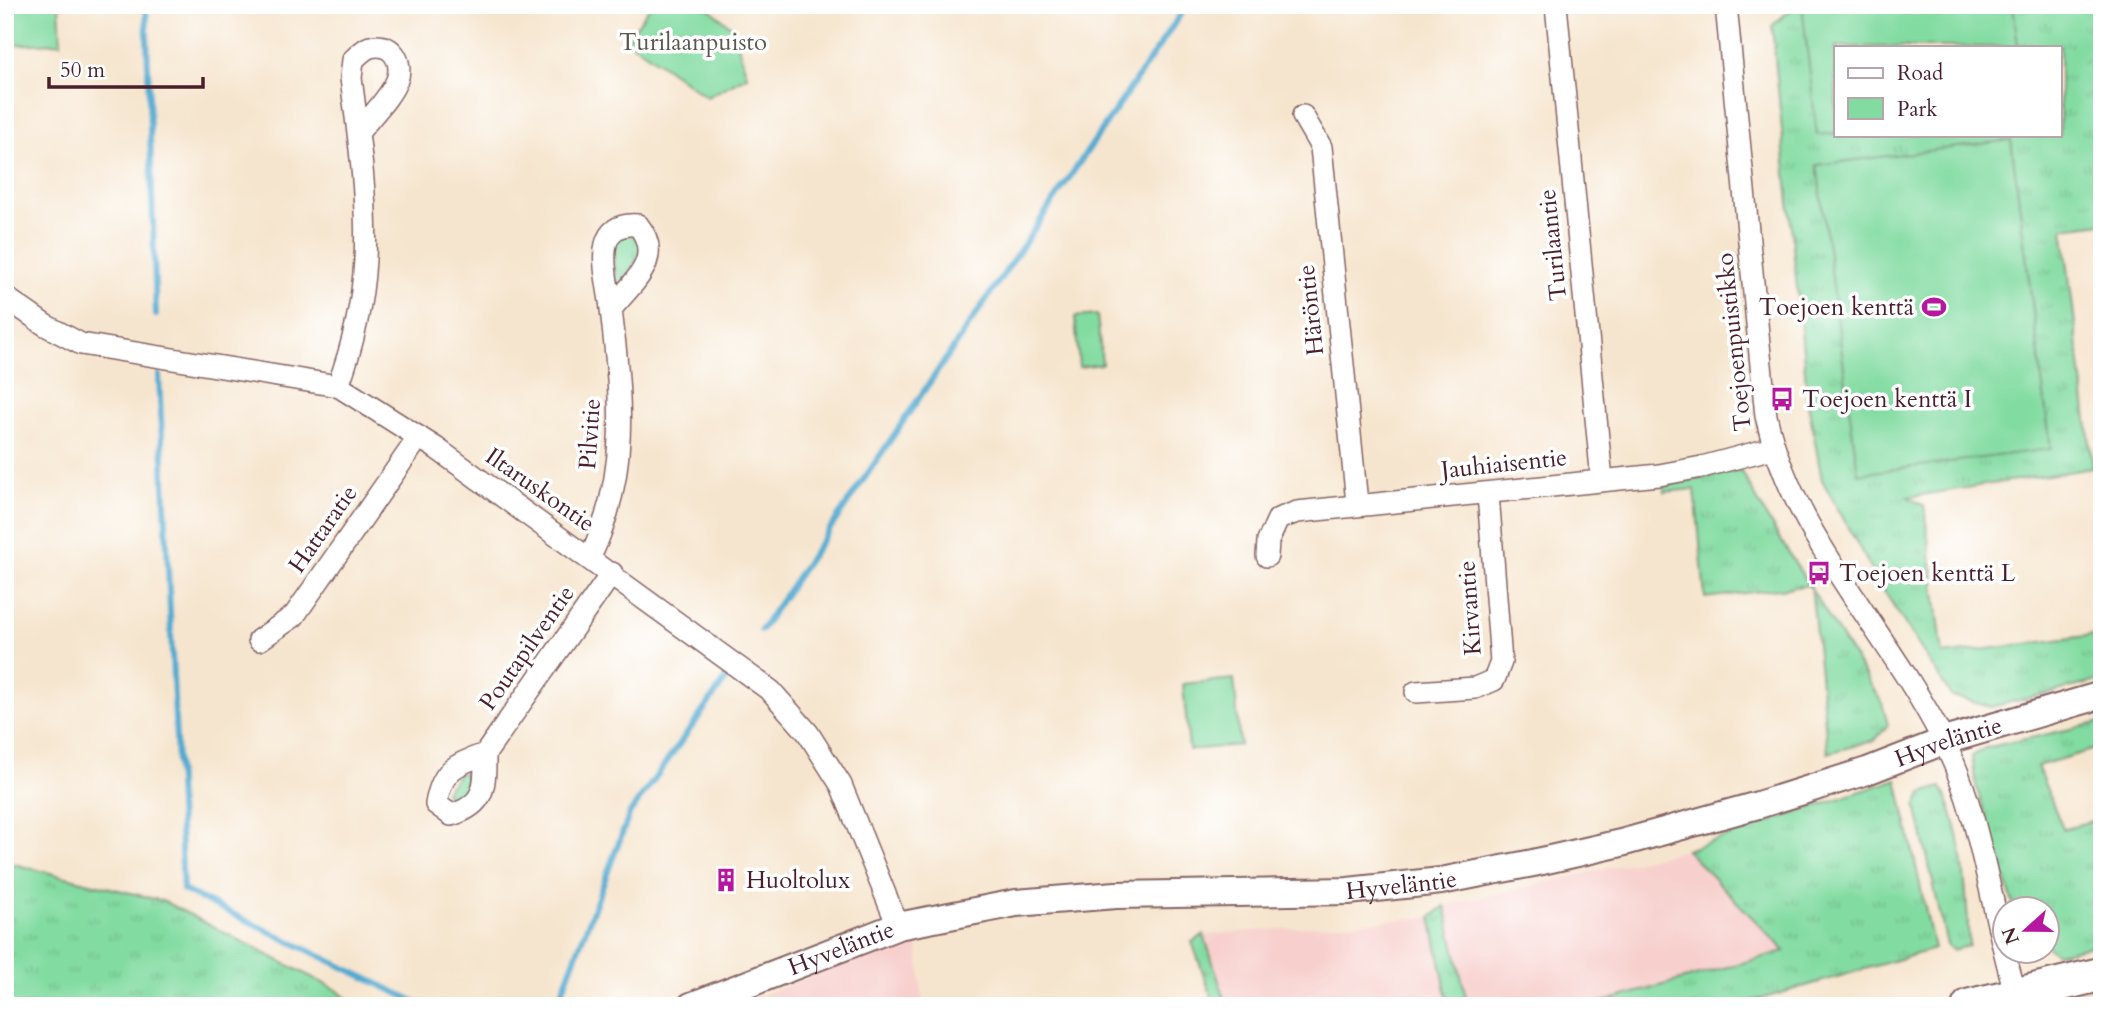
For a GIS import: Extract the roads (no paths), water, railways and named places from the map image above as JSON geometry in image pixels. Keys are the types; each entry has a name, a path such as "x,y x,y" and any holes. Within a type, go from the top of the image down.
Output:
{"main road":[{"path":"1969,1006 2102,974"}],"street":[{"name":"Turilaantie","path":"1556,5 1602,480"},
{"name":"Toejoenpuistikko","path":"1726,5 1766,416 1773,448 1785,481 1802,514 1944,741 1971,821 2016,995"},
{"name":"Häröntie","path":"1303,116 1321,148 1357,503"},
{"path":"338,386 363,293 368,245 358,133"},
{"name":"Iltaruskontie","path":"5,297 45,325 81,344 338,386 419,437 590,557 771,691 808,733 841,785 898,926"},
{"name":"Pilvitie","path":"590,557 602,533 619,459 621,406 611,309"},
{"name":"Hattaratie","path":"259,640 294,617 419,437"},
{"name":"Jauhiaisentie","path":"1267,556 1268,541 1278,519 1297,512 1357,503 1488,494 1702,467 1773,448"},
{"name":"Kirvantie","path":"1416,692 1475,688 1494,680 1501,663 1488,494"},
{"name":"Poutapilventie","path":"485,754 612,573"},
{"name":"Hyveläntie","path":"691,1006 898,926 1016,903 1116,895 1348,891 1441,881 1609,846 1867,771 1944,741 2102,695"}],"waterway":[{"path":"146,5 156,315"},
{"path":"761,630 1187,5"},
{"path":"159,375 183,890 424,1006"},
{"path":"552,1006 558,1003 630,813 726,679"}],"place":[{"name":"Toejoen kenttä","path":"1934,307"},
{"name":"Toejoen kenttä I","path":"1782,399"},
{"name":"Toejoen kenttä L","path":"1819,573"},
{"name":"Huoltolux","path":"726,880"}],"park label":[{"name":"Turilaanpuisto","path":"693,42"}]}
